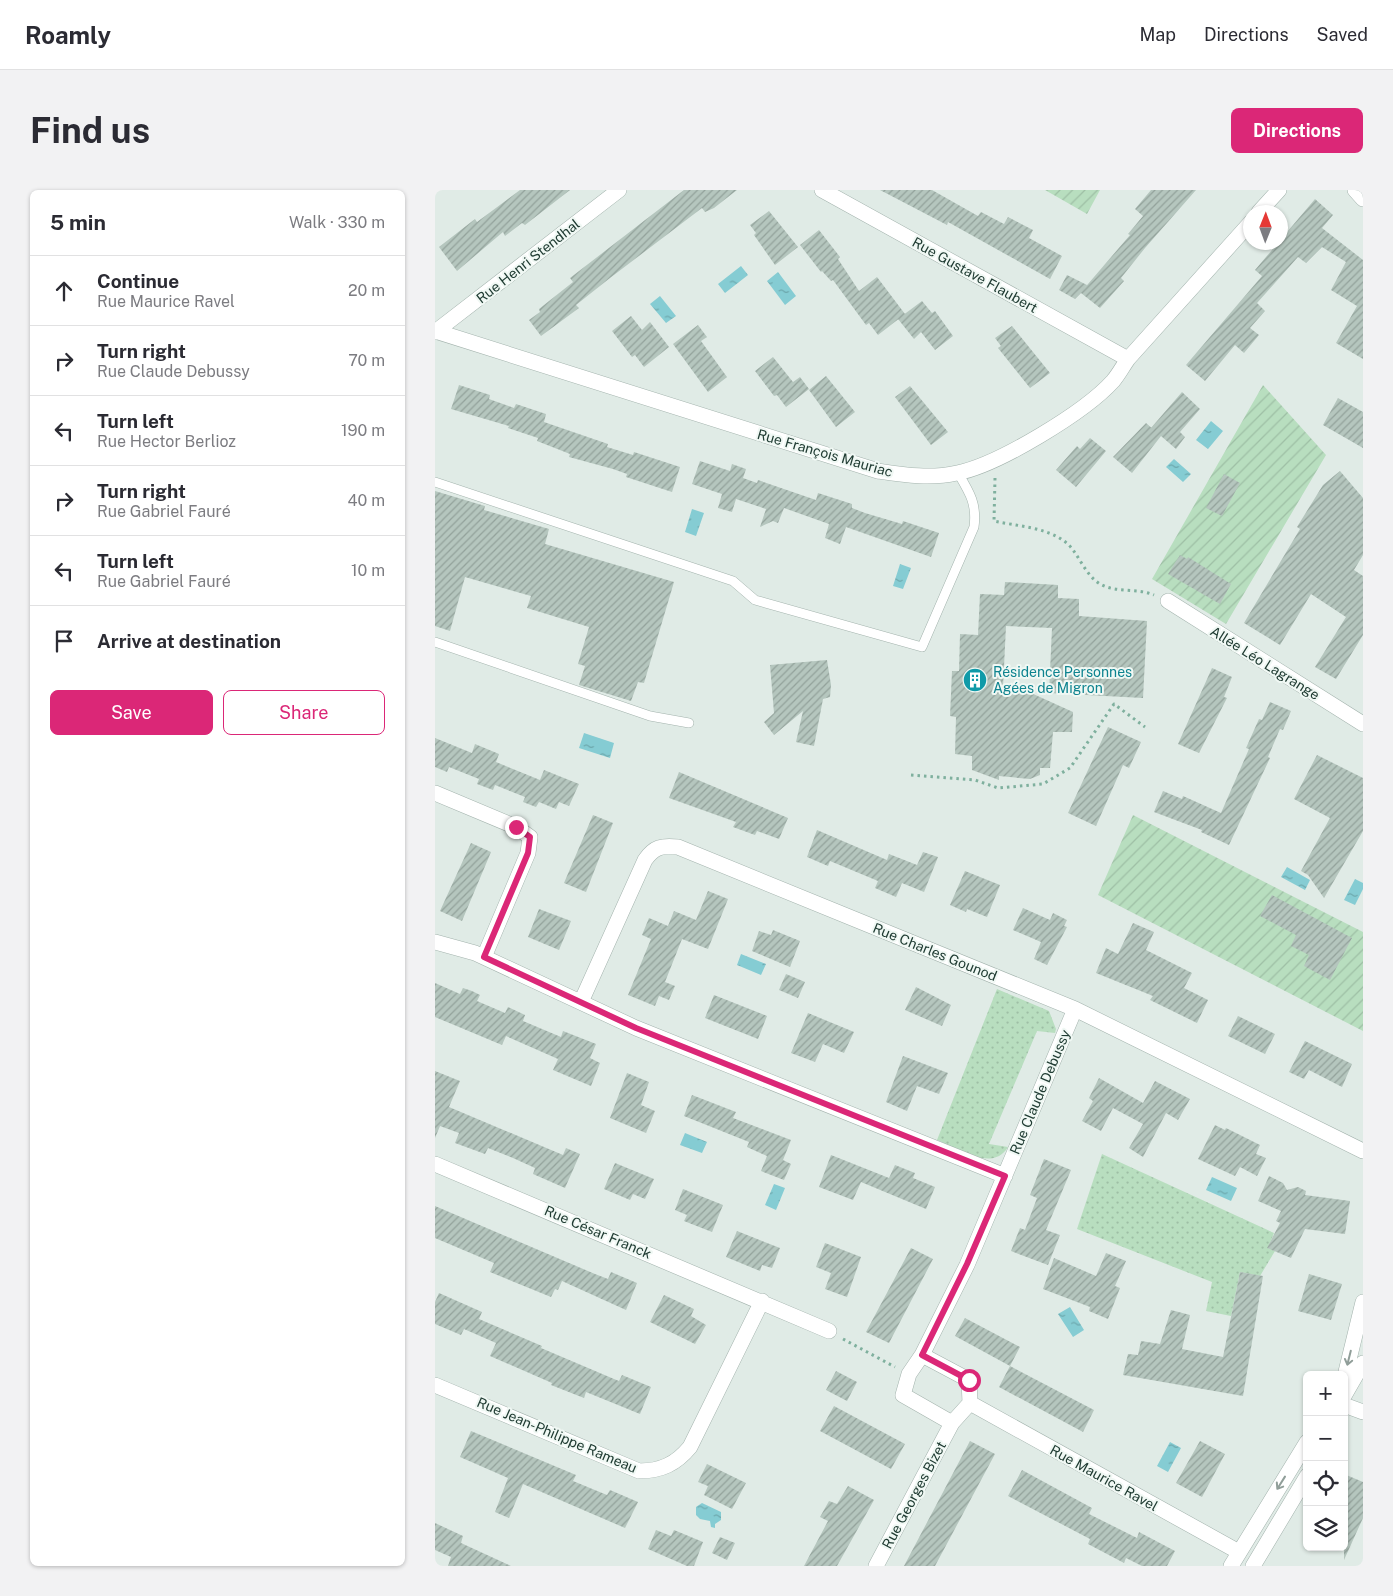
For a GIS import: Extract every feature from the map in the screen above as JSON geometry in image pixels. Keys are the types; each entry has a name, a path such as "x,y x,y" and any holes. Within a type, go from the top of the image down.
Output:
{"street":[{"name":"Rue Henri Stendhal","path":"435,331 619,190"},
{"name":"Rue Gustave Flaubert","path":"822,190 1129,359"},
{"path":"1265,205 1279,190"},
{"path":"1355,190 1363,199"},
{"name":"Rue François Mauriac","path":"435,331 878,471 918,478 958,473 996,460 1025,445 1091,400 1113,381 1129,359 1243,231"},
{"name":"Allée Léo Lagrange","path":"1168,601 1363,724"},
{"path":"435,793 516,827 530,837 528,853 484,957"},
{"name":"Rue Charles Gounod","path":"581,1002 645,860 651,851 659,847 678,847 1075,1008 1363,1151"},
{"path":"435,942 484,957 636,1028 1005,1176"},
{"name":"Rue Claude Debussy","path":"952,1423 903,1396 909,1374 922,1355 967,1264 1075,1008"},
{"name":"Rue César Franck","path":"435,1164 829,1331"},
{"name":"Rue Jean-Philippe Rameau","path":"435,1384 639,1471 654,1471 681,1458 690,1447 762,1301"},
{"path":"1346,1371 1363,1302"},
{"path":"922,1355 969,1380 970,1403 952,1423"},
{"path":"1348,1389 1363,1363"},
{"name":"Rue Maurice Ravel","path":"970,1403 1239,1552"},
{"path":"1348,1406 1363,1412"},
{"name":"Rue Georges Bizet","path":"876,1566 952,1423"},
{"path":"1231,1566 1303,1448"},
{"path":"1253,1566 1303,1483"}],"lane":[{"path":"435,482 733,581 755,600 922,647 974,527 976,512 971,494 958,473"},
{"path":"435,642 650,716 689,723"}],"path":[{"path":"996,460 994,521 1038,530 1065,541 1084,568 1101,584 1126,592 1148,592 1168,601"},
{"path":"911,775 975,780 998,788 1043,784 1070,768 1114,704 1145,727"},
{"path":"829,1331 909,1374"}],"green space":[{"path":"1045,190 1100,190 1087,214"},
{"path":"1263,385 1326,455 1226,624 1152,579"},
{"path":"1133,815 1363,932 1363,1031 1098,895"},
{"path":"997,989 1049,1011 1056,1029 1055,1033 1037,1031 989,1144 1008,1147 1001,1154 993,1158 984,1158 964,1153 937,1140"},
{"path":"1102,1154 1274,1233 1268,1248 1275,1251 1260,1276 1240,1272 1231,1316 1206,1311 1212,1282 1077,1229"}],"water":[{"path":"741,266 748,275 725,293 718,284"},
{"path":"778,272 796,296 785,305 767,281"},
{"path":"660,296 676,316 666,323 650,304"},
{"path":"1211,421 1223,431 1208,449 1196,440"},
{"path":"1174,459 1191,474 1183,482 1166,467"},
{"path":"692,509 704,513 696,536 685,532"},
{"path":"900,564 911,568 903,589 893,586"},
{"path":"584,733 614,743 610,758 579,748"},
{"path":"1287,867 1310,880 1305,890 1281,877"},
{"path":"1355,879 1363,883 1363,889 1355,905 1344,900"},
{"path":"741,954 766,964 761,975 737,965"},
{"path":"685,1133 707,1142 702,1153 680,1145"},
{"path":"1212,1177 1237,1188 1231,1201 1206,1190"},
{"path":"774,1184 785,1188 776,1210 765,1205"},
{"path":"1070,1307 1084,1330 1073,1337 1058,1314"},
{"path":"1170,1442 1181,1448 1168,1472 1157,1466"},
{"path":"702,1503 721,1512 721,1520 715,1524 715,1528 711,1527 710,1521 700,1519 696,1515 696,1507"}],"building":[{"path":"520,190 570,190 525,225 522,223 505,236 503,232 457,271 439,247 475,219 477,222"},
{"path":"684,190 737,190 714,208 705,212 702,208 576,305 579,308 541,336 529,320 540,312 539,309 573,282 570,278"},
{"path":"880,190 932,190 978,216 981,212 1004,224 1008,217 1033,230 1029,238 1062,256 1050,279 948,222 947,225"},
{"path":"1151,190 1196,190 1145,248 1121,278 1124,281 1100,308 1081,293 1075,299 1059,290 1067,275 1087,285 1082,291 1130,235 1128,234 1143,216 1135,209"},
{"path":"1315,199 1333,215 1322,228 1363,260 1363,359 1336,343 1357,306 1331,290 1346,262 1322,247 1306,263 1298,257 1257,303 1265,311 1250,328 1259,335 1244,353 1235,345 1205,381 1186,365 1262,276 1255,270 1272,250 1288,250 1288,231"},
{"path":"769,211 798,247 775,265 754,235 756,233 750,225"},
{"path":"819,230 840,257 838,259 859,291 877,277 905,314 878,335 869,323 866,325 833,280 831,281 821,272 800,245"},
{"path":"922,301 932,313 935,311 953,336 935,350 921,332 914,339 898,319"},
{"path":"631,316 642,330 650,322 669,347 644,367 635,355 632,357 612,331"},
{"path":"698,325 707,337 701,341 727,377 708,392 673,344"},
{"path":"1012,326 1050,373 1030,388 998,348 1001,346 995,338"},
{"path":"773,357 793,382 800,377 809,389 786,407 777,395 774,396 755,371"},
{"path":"826,376 855,412 836,427 809,390"},
{"path":"459,385 490,395 489,399 514,408 516,404 546,414 544,422 608,444 607,447 633,455 634,452 680,467 672,492 626,477 627,474 613,469 569,457 570,454 537,441 538,438 508,428 509,426 451,409"},
{"path":"910,386 948,432 931,445 895,397"},
{"path":"1182,392 1200,409 1180,432 1185,437 1176,449 1161,436 1132,473 1113,457 1146,423 1151,428"},
{"path":"1338,398 1363,412 1363,448 1323,425"},
{"path":"1090,438 1106,451 1076,487 1056,470 1077,446 1080,449"},
{"path":"700,461 730,471 732,464 746,469 743,478 757,483 758,480 816,500 818,493 852,504 852,508 865,513 902,524 903,521 939,533 931,557 846,527 840,544 825,538 829,524 784,508 778,523 773,521 760,527 766,509 736,499 732,512 718,508 722,494 692,484"},
{"path":"1340,471 1363,498 1363,555 1354,570 1363,576 1363,635 1336,679 1315,667 1346,617 1311,594 1280,645 1244,623 1300,529 1297,527 1323,485"},
{"path":"1224,474 1240,483 1222,516 1206,508"},
{"path":"435,491 485,506 484,510 549,529 545,544 674,582 644,683 638,682 631,701 579,685 585,666 578,664 589,627 527,608 531,596 465,577 450,631 435,626"},
{"path":"1180,555 1187,559 1188,557 1231,584 1220,604 1168,574"},
{"name":"Résidence Personnes Agées de Migron","path":"1005,582 1058,585 1058,598 1079,599 1079,616 1147,621 1143,698 1049,693 1052,628 1006,626 1003,687 1020,688 1073,712 1072,732 1053,732 1050,768 1040,768 1040,775 1030,779 999,776 999,780 972,770 972,756 955,754 956,717 950,716 952,671 959,671 960,634 978,635 980,594 1004,595"},
{"path":"827,660 831,685 830,697 823,699 814,746 796,742 803,711 774,735 764,722 774,713 770,665"},
{"path":"1212,668 1232,677 1224,697 1227,698 1199,753 1178,744"},
{"path":"1270,702 1291,711 1283,730 1280,729 1268,757 1270,758 1229,845 1201,832 1202,830 1154,812 1163,791 1182,799 1183,796 1221,813 1249,749 1246,748 1259,719 1262,720"},
{"path":"1108,727 1141,742 1129,768 1123,765 1096,826 1068,813"},
{"path":"435,738 472,753 475,744 499,754 496,762 540,780 544,770 579,784 569,806 559,802 556,809 539,802 536,807 523,802 525,797 495,785 493,790 477,784 479,779 449,767 447,772 435,767"},
{"path":"1317,755 1363,778 1363,831 1324,898 1308,875 1301,871 1330,818 1294,799"},
{"path":"679,772 788,818 779,839 757,831 755,835 733,827 736,822 669,798"},
{"path":"593,815 613,823 586,892 564,883"},
{"path":"817,830 887,860 889,854 917,865 923,852 938,857 924,892 902,883 896,897 875,888 878,881 830,861 828,866 807,857"},
{"path":"471,843 491,852 462,921 440,911"},
{"path":"965,871 1000,885 987,917 967,909 966,912 950,905"},
{"path":"708,891 728,899 708,949 682,939 665,982 675,986 669,1000 659,996 655,1006 628,995 651,939 642,935 649,918 668,926 674,911 696,920"},
{"path":"1272,895 1352,938 1330,980 1304,966 1309,955 1291,946 1296,935 1260,916"},
{"path":"1023,908 1050,920 1053,913 1067,920 1064,926 1067,927 1047,965 1034,959 1041,942 1013,930"},
{"path":"539,909 571,921 559,950 528,937"},
{"path":"1133,923 1154,932 1146,950 1192,973 1184,988 1208,1000 1197,1023 1150,1000 1153,996 1096,973 1106,948 1118,954"},
{"path":"773,930 800,941 790,967 752,951 759,931 771,935"},
{"path":"786,974 805,982 798,998 779,990"},
{"path":"435,983 460,994 463,988 472,991 480,995 477,1001 505,1013 508,1007 525,1015 523,1021 561,1037 563,1031 596,1044 590,1058 600,1063 591,1086 553,1070 558,1059 506,1036 502,1045 435,1017"},
{"path":"916,987 951,1005 942,1026 905,1010"},
{"path":"714,995 767,1016 758,1039 705,1018"},
{"path":"808,1013 854,1032 844,1053 823,1044 815,1062 791,1053"},
{"path":"1238,1016 1275,1034 1265,1054 1228,1036"},
{"path":"1305,1041 1352,1064 1342,1087 1309,1070 1304,1079 1289,1072"},
{"path":"903,1056 948,1073 939,1094 917,1086 907,1111 886,1102"},
{"path":"435,1071 460,1081 449,1107 563,1155 566,1148 580,1154 565,1188 533,1174 535,1168 513,1158 488,1148 485,1154 455,1143 459,1133 440,1126 435,1138"},
{"path":"627,1073 649,1082 641,1105 655,1111 646,1133 610,1118"},
{"path":"1099,1078 1143,1103 1155,1081 1190,1099 1178,1120 1166,1113 1143,1157 1129,1148 1143,1124 1113,1108 1101,1131 1082,1121 1093,1101 1089,1098"},
{"path":"692,1095 736,1112 733,1118 791,1140 783,1160 791,1164 784,1180 761,1171 767,1156 747,1147 749,1142 684,1116"},
{"path":"1215,1125 1225,1130 1226,1128 1260,1145 1256,1154 1266,1158 1257,1176 1240,1167 1235,1176 1198,1159"},
{"path":"831,1155 889,1178 895,1165 915,1173 913,1178 935,1187 926,1209 861,1182 853,1200 819,1187"},
{"path":"1044,1159 1071,1170 1046,1230 1060,1235 1048,1265 1011,1251 1020,1228 1025,1230 1037,1198 1030,1195"},
{"path":"615,1163 654,1179 645,1199 633,1194 630,1200 604,1189"},
{"path":"1269,1176 1283,1183 1287,1190 1298,1187 1306,1191 1305,1195 1350,1201 1345,1234 1305,1229 1291,1258 1267,1248 1280,1223 1276,1221 1281,1211 1258,1201"},
{"path":"683,1189 723,1205 712,1232 684,1221 687,1215 675,1210"},
{"path":"435,1206 608,1279 611,1272 637,1283 626,1310 562,1281 558,1290 555,1289 551,1297 490,1272 494,1263 435,1238"},
{"path":"737,1231 780,1248 772,1268 762,1265 760,1271 726,1257"},
{"path":"825,1243 861,1257 847,1297 825,1289 831,1273 816,1267"},
{"path":"911,1248 933,1259 889,1343 866,1332"},
{"path":"1106,1253 1126,1261 1115,1286 1120,1288 1108,1319 1089,1311 1090,1307 1043,1289 1054,1258 1096,1276"},
{"path":"1240,1272 1263,1276 1243,1396 1123,1375 1128,1354 1138,1355 1141,1341 1160,1344 1171,1310 1190,1315 1182,1349 1223,1357"},
{"path":"1309,1274 1342,1284 1331,1320 1298,1311"},
{"path":"439,1293 482,1312 479,1319 542,1346 541,1348 619,1381 622,1375 651,1387 640,1414 586,1392 584,1398 551,1385 552,1383 490,1356 496,1343 464,1329 461,1335 435,1324 435,1302"},
{"path":"664,1295 694,1309 691,1316 706,1325 695,1344 650,1322"},
{"path":"965,1318 1020,1347 1010,1366 955,1336"},
{"path":"1010,1366 1094,1410 1083,1432 999,1387"},
{"path":"836,1371 857,1382 847,1401 826,1390"},
{"path":"834,1406 905,1444 891,1469 820,1431"},
{"path":"471,1431 576,1475 573,1481 607,1495 610,1490 638,1502 625,1528 523,1484 509,1518 495,1512 508,1478 460,1457"},
{"path":"970,1441 995,1454 935,1566 904,1566"},
{"path":"1200,1441 1225,1454 1202,1497 1176,1483"},
{"path":"707,1464 746,1483 732,1509 704,1495 708,1486 698,1482"},
{"path":"1022,1470 1092,1508 1089,1514 1137,1538 1139,1532 1175,1551 1167,1566 1142,1566 1126,1558 1124,1563 1088,1544 1090,1539 1008,1496"},
{"path":"1348,1476 1363,1482 1363,1518 1344,1560 1344,1551 1348,1551"},
{"path":"848,1486 874,1500 837,1566 804,1566 828,1521 820,1517 829,1501 837,1504"},
{"path":"435,1523 463,1536 461,1543 511,1566 448,1566 451,1557 435,1550"},
{"path":"656,1530 671,1536 674,1530 703,1542 694,1566 687,1566 648,1549"},
{"path":"720,1537 735,1543 727,1560 712,1553"}],"place":[{"name":"Résidence Personnes Agées de Migron","path":"975,680"}],"route":[{"path":"516,827 530,837 528,853 484,957 636,1028 1005,1176 967,1264 922,1355 969,1380"}]}
